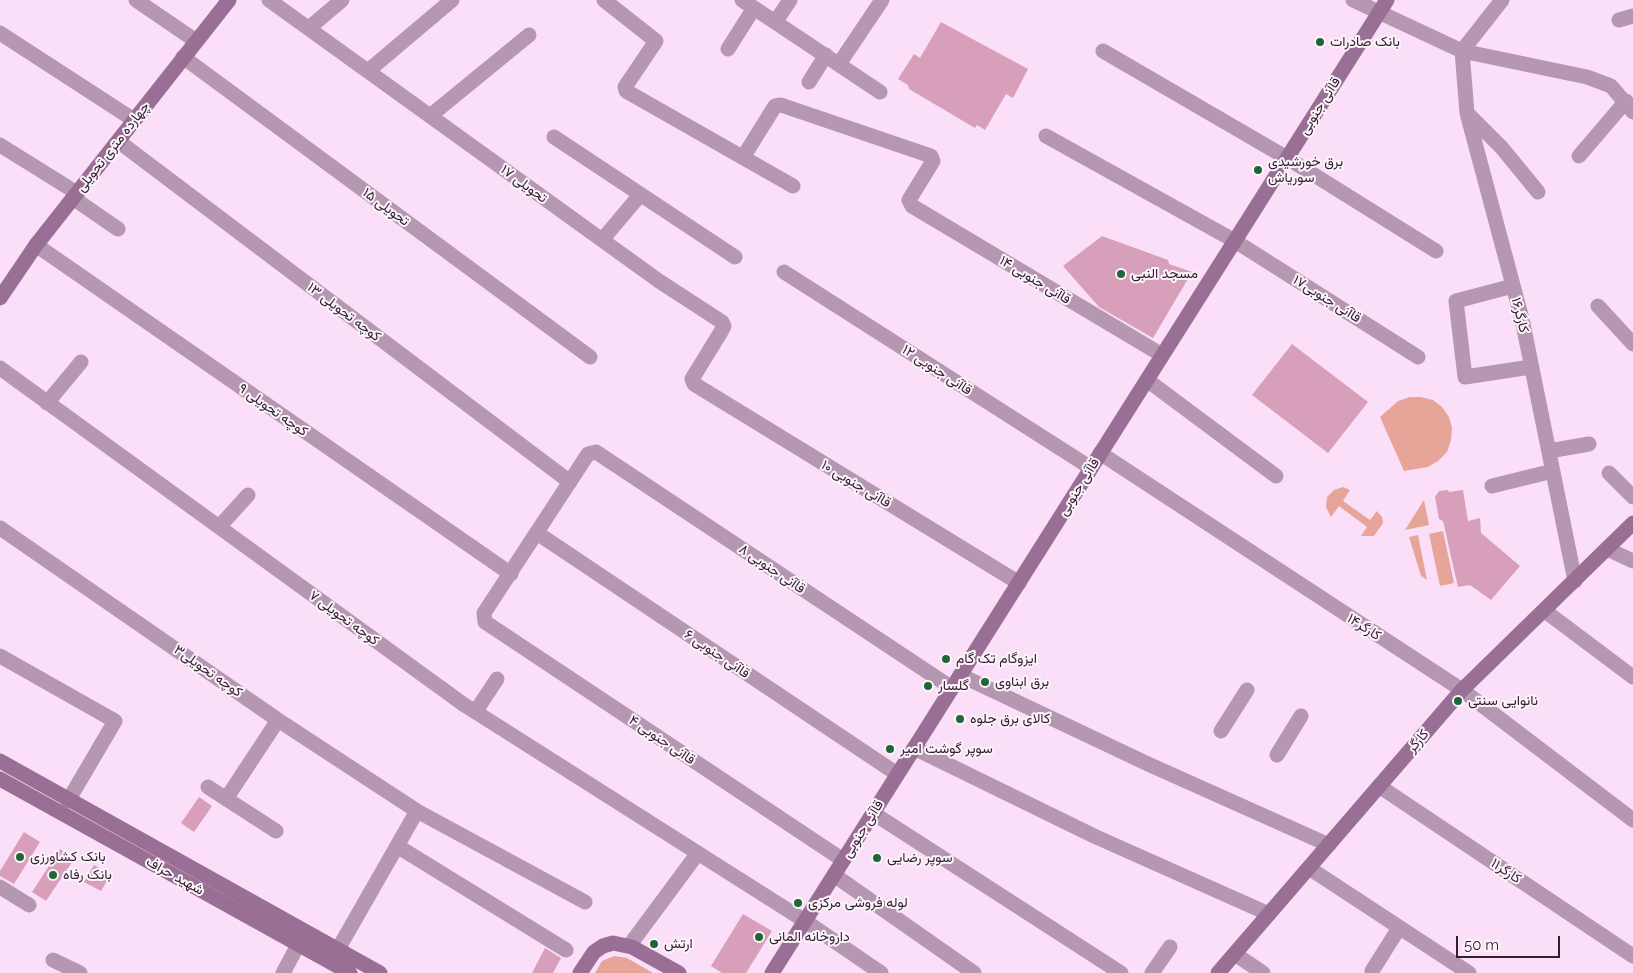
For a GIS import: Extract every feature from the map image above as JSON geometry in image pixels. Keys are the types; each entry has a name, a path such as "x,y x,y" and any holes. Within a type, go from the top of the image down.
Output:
{"main road":[{"name":"چهارده متری تحویلی","path":"1,293 36,245 229,0"},
{"name":"قاآنی جنوبی","path":"772,973 1383,6"},
{"name":"کارگر","path":"1218,973 1462,690 1633,523"},
{"path":"0,761 68,801 380,973"},
{"name":"شهید حراف","path":"0,779 350,973"},
{"path":"580,973 594,952 602,946 612,944 629,946 679,973"}],"street":[{"path":"136,0 196,41"},
{"name":"تحویلی ۱۷","path":"269,0 602,240 722,322 724,326 722,330 692,379 694,384"},
{"path":"309,28 342,0"},
{"path":"368,71 452,0"},
{"path":"604,0 656,41 626,87 626,91 793,186"},
{"path":"776,21 790,0"},
{"path":"839,64 882,0"},
{"path":"1353,0 1383,6 1462,51 1587,77 1611,86 1629,107 1579,156"},
{"path":"1462,51 1502,0"},
{"path":"728,49 748,4 880,92"},
{"path":"0,33 134,120"},
{"path":"430,116 528,36"},
{"path":"1103,50 1287,158 1436,251"},
{"name":"کارگر۱۶","path":"1462,51 1468,113 1513,286 1575,581"},
{"path":"809,82 826,55"},
{"name":"تحویلی ۱۵","path":"183,57 590,357"},
{"name":"قاآنی جنوبی ۱۴","path":"747,151 775,106 781,105 931,156 933,161 909,200 910,203 1162,356"},
{"path":"1468,113 1502,148 1538,192"},
{"name":"قاآنی جنوبی۱۷","path":"1046,136 1235,241 1418,357"},
{"path":"554,137 736,257"},
{"name":"کوچه تحویلی ۱۳","path":"118,141 570,482"},
{"path":"0,145 75,196 118,229"},
{"path":"602,240 640,195"},
{"name":"کوچه تحویلی ۹","path":"36,245 510,574"},
{"name":"قاآنی جنوبی ۱۲","path":"784,272 1091,468"},
{"path":"1513,286 1456,301 1465,377 1531,367"},
{"path":"1598,306 1631,338"},
{"path":"48,403 81,362"},
{"name":"کوچه تحویلی ۷","path":"0,368 476,711 805,921 882,973"},
{"path":"1147,380 1276,476"},
{"name":"قاآنی جنوبی ۱۰","path":"694,384 1019,582"},
{"path":"1549,451 1589,444"},
{"name":"قاآنی جنوبی ۸","path":"570,482 591,452 596,452 952,688"},
{"name":"کارگر۱۴","path":"1100,453 1462,690 1633,820"},
{"path":"1492,486 1553,471"},
{"path":"1609,473 1633,497"},
{"path":"510,574 570,482"},
{"path":"219,527 248,495"},
{"name":"کوچه تحویلی۳","path":"0,528 278,720 417,812 586,902"},
{"name":"قاآنی جنوبی ۶","path":"537,533 897,774"},
{"path":"1607,548 1633,561"},
{"name":"قاآنی جنوبی ۴","path":"510,574 484,613 483,618 485,622 843,860"},
{"path":"1545,611 1633,677"},
{"path":"0,656 115,721 68,801"},
{"path":"960,675 1148,764 1329,845"},
{"path":"476,711 497,679"},
{"path":"1221,731 1246,690"},
{"path":"1277,755 1301,716"},
{"path":"226,799 278,720"},
{"path":"914,748 1094,836 1269,914"},
{"name":"کارگر۱۱","path":"1379,786 1633,956"},
{"path":"208,787 276,831"},
{"path":"337,951 417,812"},
{"path":"873,812 1121,973"},
{"path":"397,846 566,950"},
{"path":"629,946 698,853"},
{"path":"1308,868 1469,973"},
{"path":"834,875 974,973"},
{"path":"0,887 29,905"},
{"path":"1372,971 1399,928"},
{"path":"283,973 298,945"},
{"path":"1152,973 1170,946"},
{"path":"1235,954 1263,973"},
{"path":"53,960 80,973"}],"shaded area":[{"path":"1410,397 1433,400 1442,407 1449,417 1452,428 1447,452 1438,461 1428,467 1404,471 1380,417 1398,401"},
{"path":"1343,487 1350,490 1343,501 1370,520 1377,511 1382,517 1383,523 1374,536 1361,536 1367,527 1339,506 1331,517 1326,507 1327,497 1334,490"},
{"path":"1424,500 1429,525 1405,530"},
{"path":"1443,531 1454,583 1440,586 1429,534"},
{"path":"1418,535 1427,580 1421,576 1409,537"},
{"path":"614,956 627,958 653,973 595,973 602,961"}],"building":[{"path":"941,22 1028,69 1013,98 1006,94 985,130 977,125 975,128 909,89 908,85 898,79 914,54 920,58"},
{"name":"مسجد النبی","path":"1102,236 1168,260 1169,264 1192,272 1153,338 1099,307 1063,266"},
{"path":"1292,344 1368,402 1328,453 1252,395"},
{"path":"1448,490 1449,492 1463,490 1468,521 1480,518 1481,533 1520,566 1491,600 1470,585 1458,587 1443,521 1439,519 1435,497 1439,491"},
{"path":"199,797 212,806 194,832 181,823"},
{"name":"بانک کشاورزی","path":"24,832 40,842 14,884 0,876 0,871"},
{"name":"بانک رفاه","path":"60,849 74,859 46,901 32,892"},
{"path":"94,865 111,874 101,891 84,882"},
{"path":"743,914 772,931 746,973 722,973 711,966"},
{"path":"545,948 561,958 553,973 532,973"}],"place":[{"name":"بانک صادرات","path":"1320,42"},
{"name":"برق خورشیدی سوریاش","path":"1258,170"},
{"name":"مسجد النبی","path":"1121,274"},
{"name":"ایزوگام تک گام","path":"946,659"},
{"name":"برق ابناوی","path":"985,682"},
{"name":"گلسار","path":"928,686"},
{"name":"نانوایی سنتی","path":"1458,701"},
{"name":"کالای برق جلوه","path":"960,719"},
{"name":"سوپر گوشت امیر","path":"890,749"},
{"name":"بانک کشاورزی","path":"20,857"},
{"name":"سوپر رضایی","path":"877,858"},
{"name":"بانک رفاه","path":"53,875"},
{"name":"لوله فروشی مرکزی","path":"798,903"},
{"name":"داروخانه المانی","path":"759,937"},
{"name":"ارتش","path":"654,944"}]}
